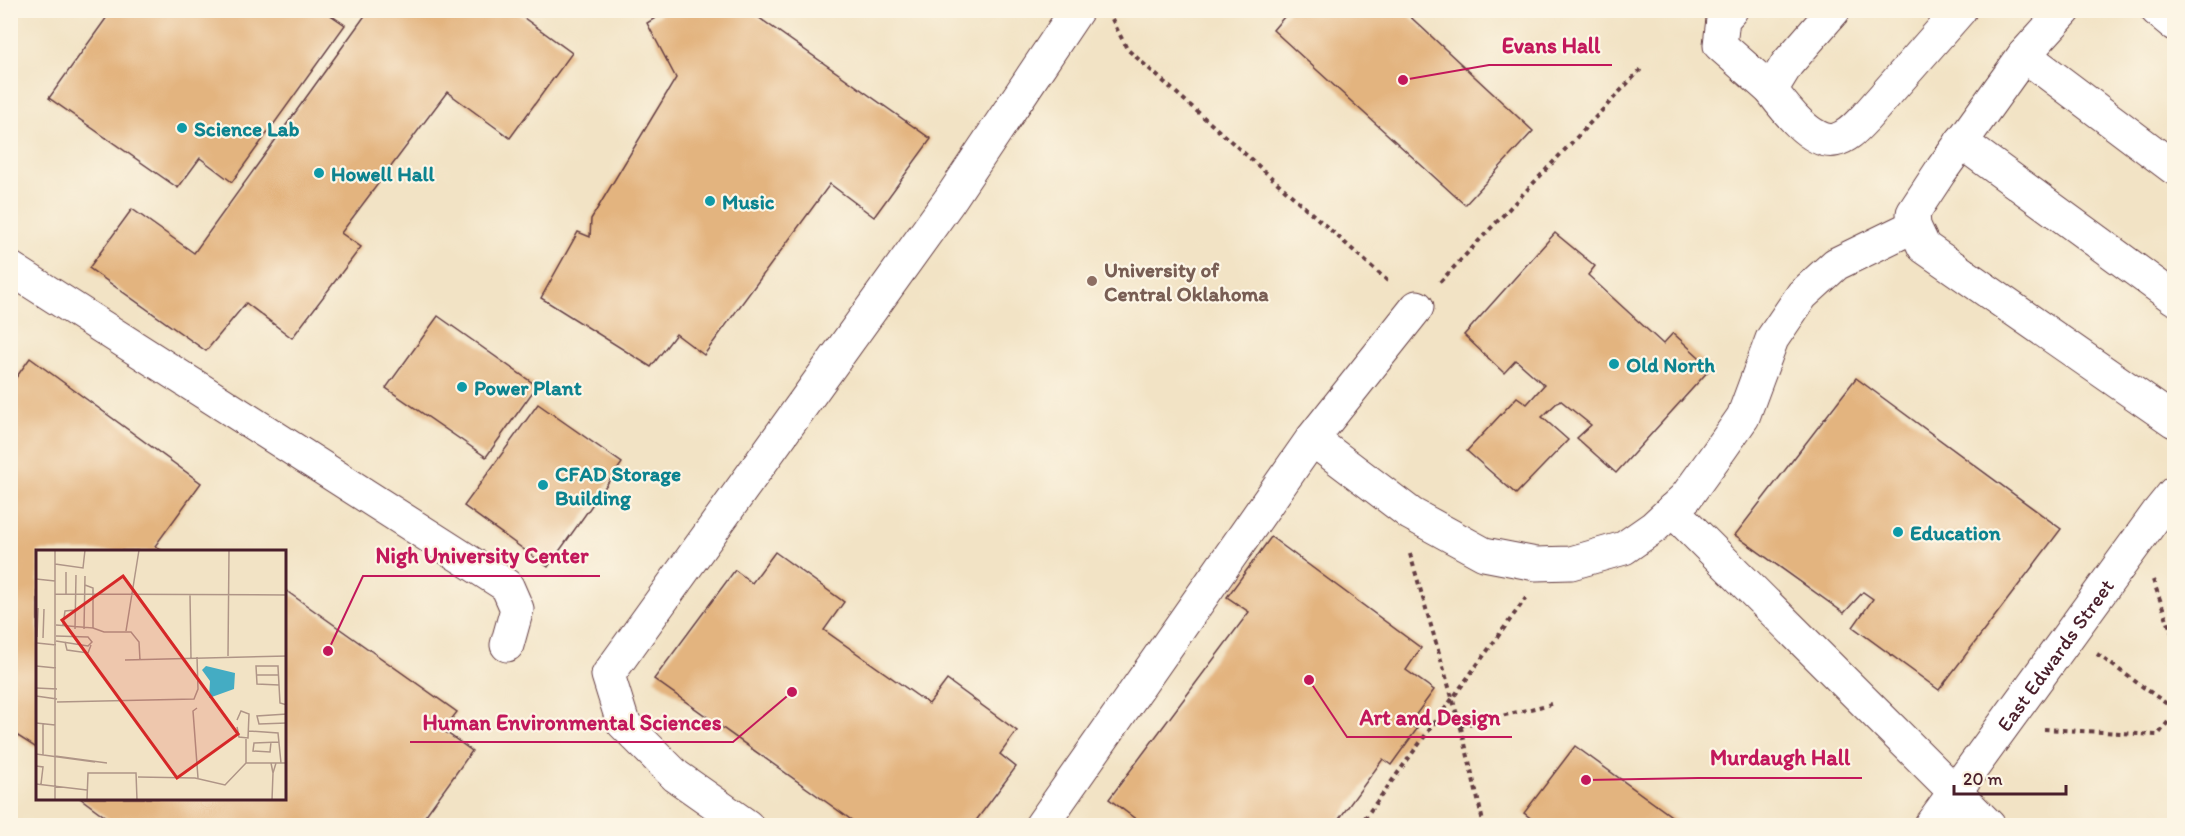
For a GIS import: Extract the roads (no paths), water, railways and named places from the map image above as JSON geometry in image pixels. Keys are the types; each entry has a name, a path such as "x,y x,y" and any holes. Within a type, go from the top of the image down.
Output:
{"street":[{"path":"747,825 675,776 623,723 608,675 949,201 1077,10"},
{"path":"1731,10 1723,19 1720,45 1771,90 1799,124 1817,136 1833,141 1849,134 1960,10"},
{"path":"1771,90 1786,64 1834,10"},
{"path":"2065,10 2024,56 1961,142 1913,213 1914,226 1924,247 2175,421"},
{"path":"2157,10 2175,24"},
{"path":"2024,56 2175,168"},
{"path":"1961,142 2175,298"},
{"path":"1312,439 1411,514 1484,554 1536,564 1551,564 1571,563 1624,548 1654,527 1686,497 1743,417 1772,339 1802,296 1836,264 1914,226"},
{"path":"10,268 507,586 517,609 507,645"},
{"path":"1041,825 1312,439 1417,307"},
{"name":"East Edwards Street","path":"1930,825 2166,503"},
{"path":"1672,510 1989,825"}],"place":[{"name":"Evans Hall","path":"1403,80"},
{"name":"Science Lab","path":"182,128"},
{"name":"Howell Hall","path":"319,173"},
{"name":"Music","path":"710,201"},
{"name":"University of Central Oklahoma","path":"1092,281"},
{"name":"Old North","path":"1614,364"},
{"name":"Power Plant","path":"462,387"},
{"name":"CFAD Storage Building","path":"543,485"},
{"name":"Education","path":"1898,532"},
{"name":"Nigh University Center","path":"328,651"},
{"name":"Art and Design","path":"1309,680"},
{"name":"Human Environmental Sciences","path":"792,692"},
{"name":"Murdaugh Hall","path":"1586,780"}]}
